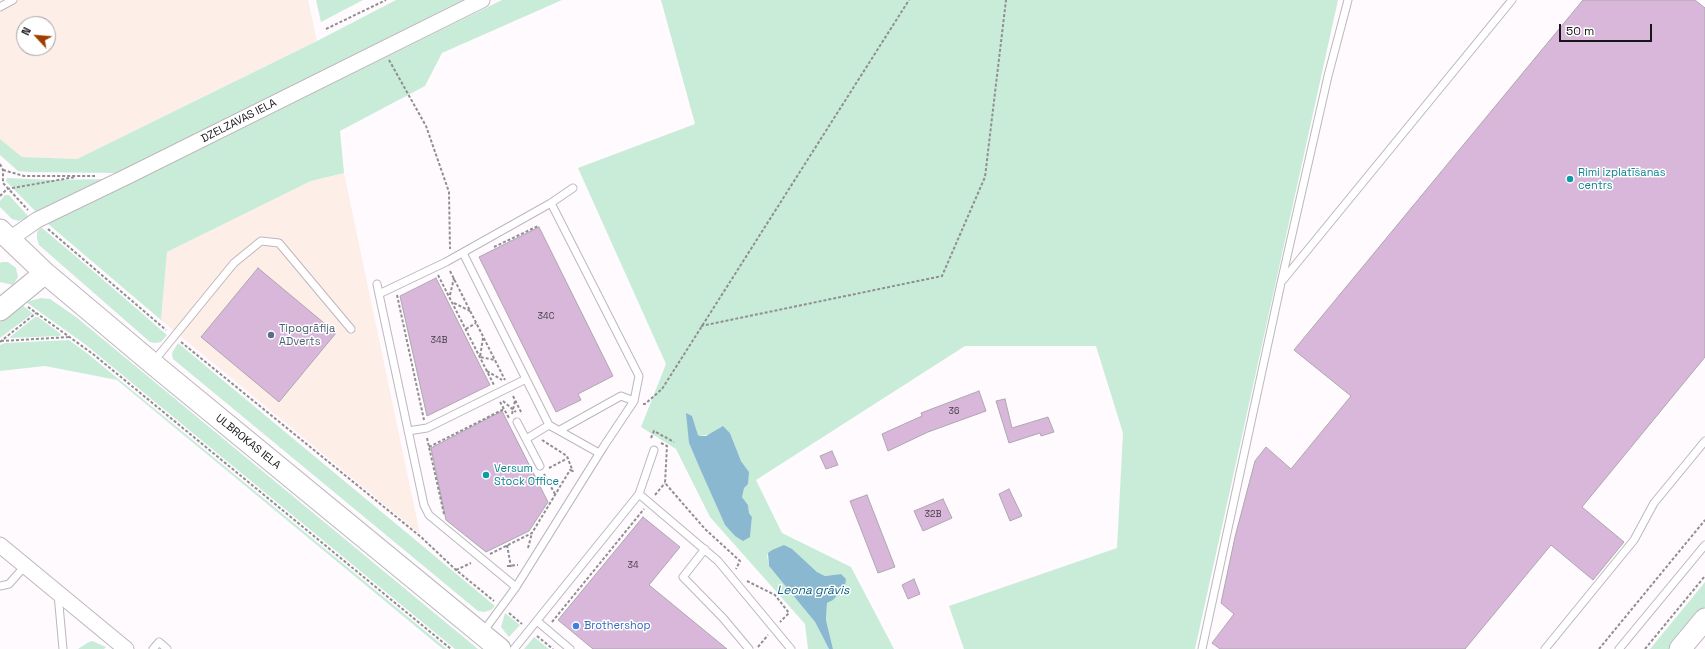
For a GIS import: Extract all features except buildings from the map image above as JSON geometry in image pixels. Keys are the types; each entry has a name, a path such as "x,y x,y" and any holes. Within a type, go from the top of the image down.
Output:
{"main road":[{"name":"ULBROKAS IELA","path":"3,239 45,272 152,363 500,649"},
{"path":"0,310 45,272"},
{"path":"1680,649 1705,619"}],"street":[{"name":"DZELZAVAS IELA","path":"3,239 37,220 136,173 482,0"},
{"path":"0,545 126,649"}],"lane":[{"path":"0,7 13,0"},
{"path":"1202,649 1281,283 1328,76 1348,0"},
{"path":"1281,283 1512,0"},
{"path":"379,294 463,253 551,203 573,188"},
{"path":"482,634 516,587 599,453 634,402 639,376 551,203"},
{"path":"152,363 234,264 261,241 279,243 351,329"},
{"path":"463,253 549,425 599,453"},
{"path":"377,284 424,505 429,515 516,587"},
{"path":"408,431 425,428 526,379"},
{"path":"560,430 621,396 634,402"},
{"path":"514,421 526,439 540,466"},
{"path":"526,439 549,425"},
{"path":"1545,649 1634,540 1654,503 1705,441"},
{"path":"514,649 639,494 654,450"},
{"path":"639,494 718,561 791,649"},
{"path":"1619,649 1705,545"},
{"path":"705,549 683,577 723,618 749,649"},
{"path":"0,586 9,584 25,566"},
{"path":"57,591 64,649"},
{"path":"536,621 570,649"},
{"path":"152,649 159,642 167,649"}],"path":[{"path":"326,29 386,0"},
{"path":"634,402 645,404 662,389 909,0"},
{"path":"701,326 942,276 985,177 1006,0"},
{"path":"383,49 426,126 449,192 450,260"},
{"path":"0,164 3,170 3,183 32,215"},
{"path":"3,170 24,176 98,176"},
{"path":"0,196 7,189 68,180 78,176"},
{"path":"43,224 174,336 420,537 456,570 553,649"},
{"path":"467,261 538,226"},
{"path":"431,278 450,269 505,381 487,371"},
{"path":"438,275 498,393"},
{"path":"449,296 454,278"},
{"path":"397,295 445,521"},
{"path":"453,302 471,312"},
{"path":"24,304 71,337 451,649"},
{"path":"1,342 36,313"},
{"path":"466,329 476,323"},
{"path":"1,342 71,337"},
{"path":"480,357 483,337"},
{"path":"480,357 494,360"},
{"path":"508,388 523,415 519,414 501,400 500,403 514,421"},
{"path":"429,447 504,409"},
{"path":"654,450 649,444 654,431 674,442"},
{"path":"538,432 541,439 568,458 574,472"},
{"path":"546,629 665,483 667,446 651,438"},
{"path":"555,494 543,471 568,458"},
{"path":"527,551 532,533 570,470 584,478"},
{"path":"665,483 705,529 740,561 735,570 738,573"},
{"path":"1599,649 1705,520"},
{"path":"492,559 487,555 532,533"},
{"path":"507,545 511,567"},
{"path":"456,570 481,558"},
{"path":"505,566 511,567 522,563"},
{"path":"1645,649 1705,576"},
{"path":"747,580 775,595 789,613 756,649"}],"shaded area":[{"path":"0,0 308,0 317,41 77,159 22,157 0,139"},
{"path":"344,173 420,534 161,320 167,252 311,181"}],"green space":[{"path":"316,0 363,0 321,22"},
{"path":"396,0 463,0 126,169 115,173 18,171 0,155 0,139 22,157 77,159 317,41"},
{"path":"502,0 562,0 442,53 425,86 340,131 344,173 311,181 167,252 161,320 47,223"},
{"path":"661,0 1338,0 1195,649 964,649 949,606 1117,548 1123,433 1096,346 965,346 756,480 782,533 851,567 894,649 833,649 826,620 827,602 839,593 845,586 844,578 841,574 825,576 817,572 792,550 784,546 767,555 769,566 815,622 829,649 808,649 805,624 710,517 676,449 641,427 666,364 578,168 695,124","holes":["692,417 698,435 712,434 723,427 730,433 741,461 749,472 742,492 742,497 748,505 749,513 752,517 750,537 735,536 725,525 689,443"]},
{"path":"7,178 53,180 108,179 36,212 6,181"},
{"path":"5,195 9,195 29,217 19,221 12,219 0,207 0,201"},
{"path":"41,227 167,335 161,342 150,342 39,245 37,232"},
{"path":"8,262 16,268 18,277 13,285 0,282 0,263"},
{"path":"41,298 50,299 76,317 478,649 455,649 86,345 26,302"},
{"path":"22,305 32,314 0,338 0,322"},
{"path":"35,317 38,317 61,334 60,336 10,338 10,337"},
{"path":"69,340 447,649 443,649 117,380 45,366 0,371 0,345 5,343"},
{"path":"178,343 495,606 491,610 484,612 478,611 173,359 172,353"},
{"path":"1705,582 1705,607 1670,649 1650,649"},
{"path":"505,613 520,625 509,637 501,627"},
{"path":"534,637 549,649 524,649"},
{"path":"92,641 106,647 104,649 78,649 87,643"}],"water":[{"path":"686,413 692,416 698,435 700,436 706,436 723,426 730,433 741,461 749,472 748,484 744,488 742,497 748,505 749,513 752,517 750,537 743,541 735,536 725,525 689,443"},
{"name":"Leona grāvis","path":"784,545 792,549 817,572 825,576 841,574 846,579 845,586 833,600 827,603 826,620 833,649 829,649 815,622 769,566 768,553"}],"place":[{"name":"Rimi izplatīšanas centrs","path":"1570,179"},
{"name":"Tipogrāfija ADverts","path":"271,335"},
{"name":"Versum Stock Office","path":"486,475"},
{"name":"Brothershop","path":"576,626"}]}
